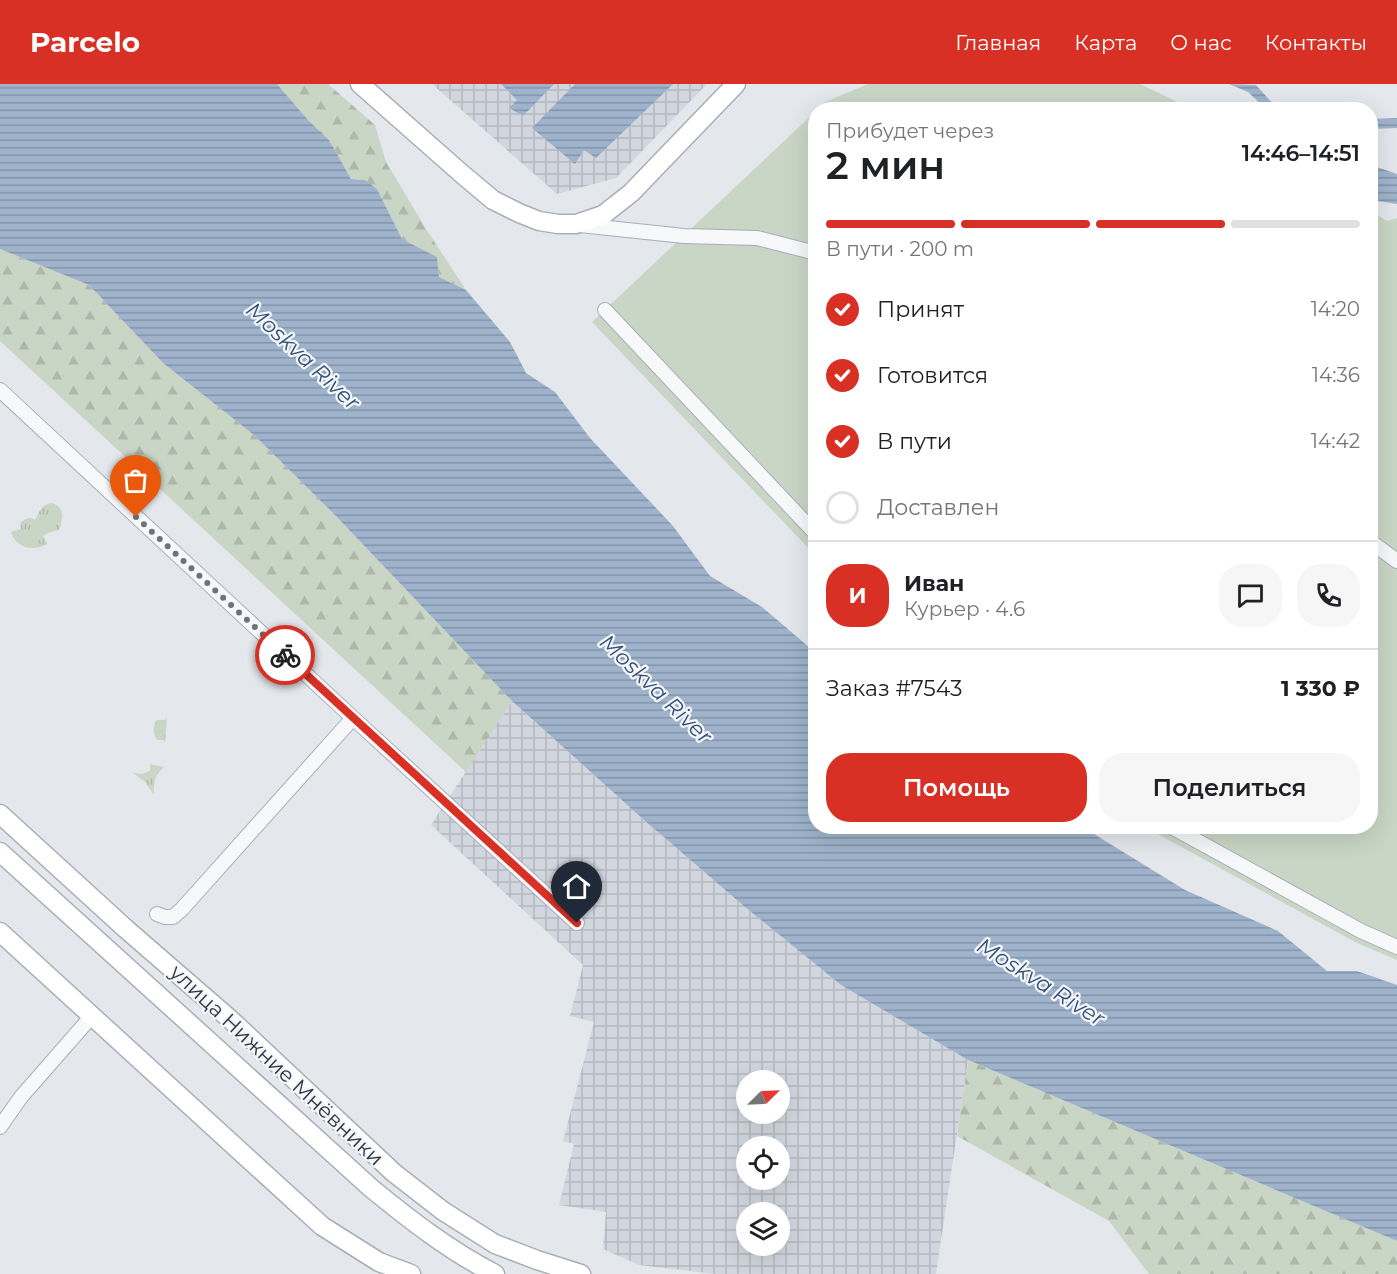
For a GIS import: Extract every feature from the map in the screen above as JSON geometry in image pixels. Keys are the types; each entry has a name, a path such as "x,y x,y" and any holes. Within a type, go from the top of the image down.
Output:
{"main road":[{"path":"360,84 493,200 519,213 558,224 576,224 603,215 631,193 736,84"},
{"name":"улица Нижние Мнёвники","path":"0,814 126,929 231,1020 410,1186 443,1211 495,1244 581,1274"},
{"name":"улица Нижние Мнёвники","path":"0,852 371,1188 423,1230 495,1274"},
{"path":"0,933 322,1226 379,1262 411,1274"}],"street":[{"path":"519,213 535,232"},
{"path":"576,224 684,236 756,238 808,251"},
{"path":"605,310 808,526"},
{"path":"0,390 577,923"},
{"path":"1378,547 1397,561"},
{"path":"157,914 174,917 182,909 353,718"},
{"path":"1185,834 1361,931 1397,947"},
{"path":"0,1127 21,1097 92,1016"}],"shaded area":[{"path":"432,84 707,84 616,178 557,194"},
{"path":"512,701 644,820 745,907 841,985 968,1060 936,1274 715,1274 639,1265 603,1249 606,1212 559,1205 574,1144 563,1141 594,1022 570,1016 583,965 431,825"}],"green space":[{"path":"277,84 328,84 375,125 386,162 466,290 439,277 437,257 402,239 377,189 365,180 351,179 329,140"},
{"path":"868,84 1140,84 1177,102 825,102"},
{"path":"808,119 808,548 592,322"},
{"path":"1378,215 1387,221 1397,218 1397,960 1355,942 1158,834 1378,834"},
{"path":"0,249 89,285 163,363 254,435 335,515 512,701 466,772 0,341"},
{"path":"52,503 60,508 62,518 59,530 43,536 47,544 31,548 17,542 11,532 21,529 20,523 25,519 35,520 43,507"},
{"path":"167,717 165,742 157,740 154,728 157,720 165,720"},
{"path":"150,764 164,767 155,780 154,795 145,782 132,772 146,773 150,770"},
{"path":"968,1060 1397,1241 1397,1274 1149,1274 1109,1221 957,1136"}],"water":[{"name":"Moskva River","path":"0,84 277,84 329,140 351,179 365,180 377,189 402,239 437,257 439,277 466,290 510,342 526,373 555,392 590,438 673,526 710,576 762,607 808,646 808,834 1094,834 1185,890 1278,931 1327,971 1357,971 1397,985 1397,1241 968,1060 841,985 745,907 644,820 512,701 335,515 254,435 163,363 89,285 0,249"},
{"path":"501,84 554,84 523,116 509,108 517,100"},
{"path":"575,84 673,84 596,158 584,150 575,164 532,128"},
{"path":"1229,84 1256,85 1271,102 1259,102 1248,92"},
{"path":"1397,118 1397,128 1378,129 1378,119"},
{"path":"1378,167 1397,174 1397,204 1378,201"}],"way so far":[{"path":"136,517 285,655"}],"route":[{"path":"285,655 577,923"}]}
